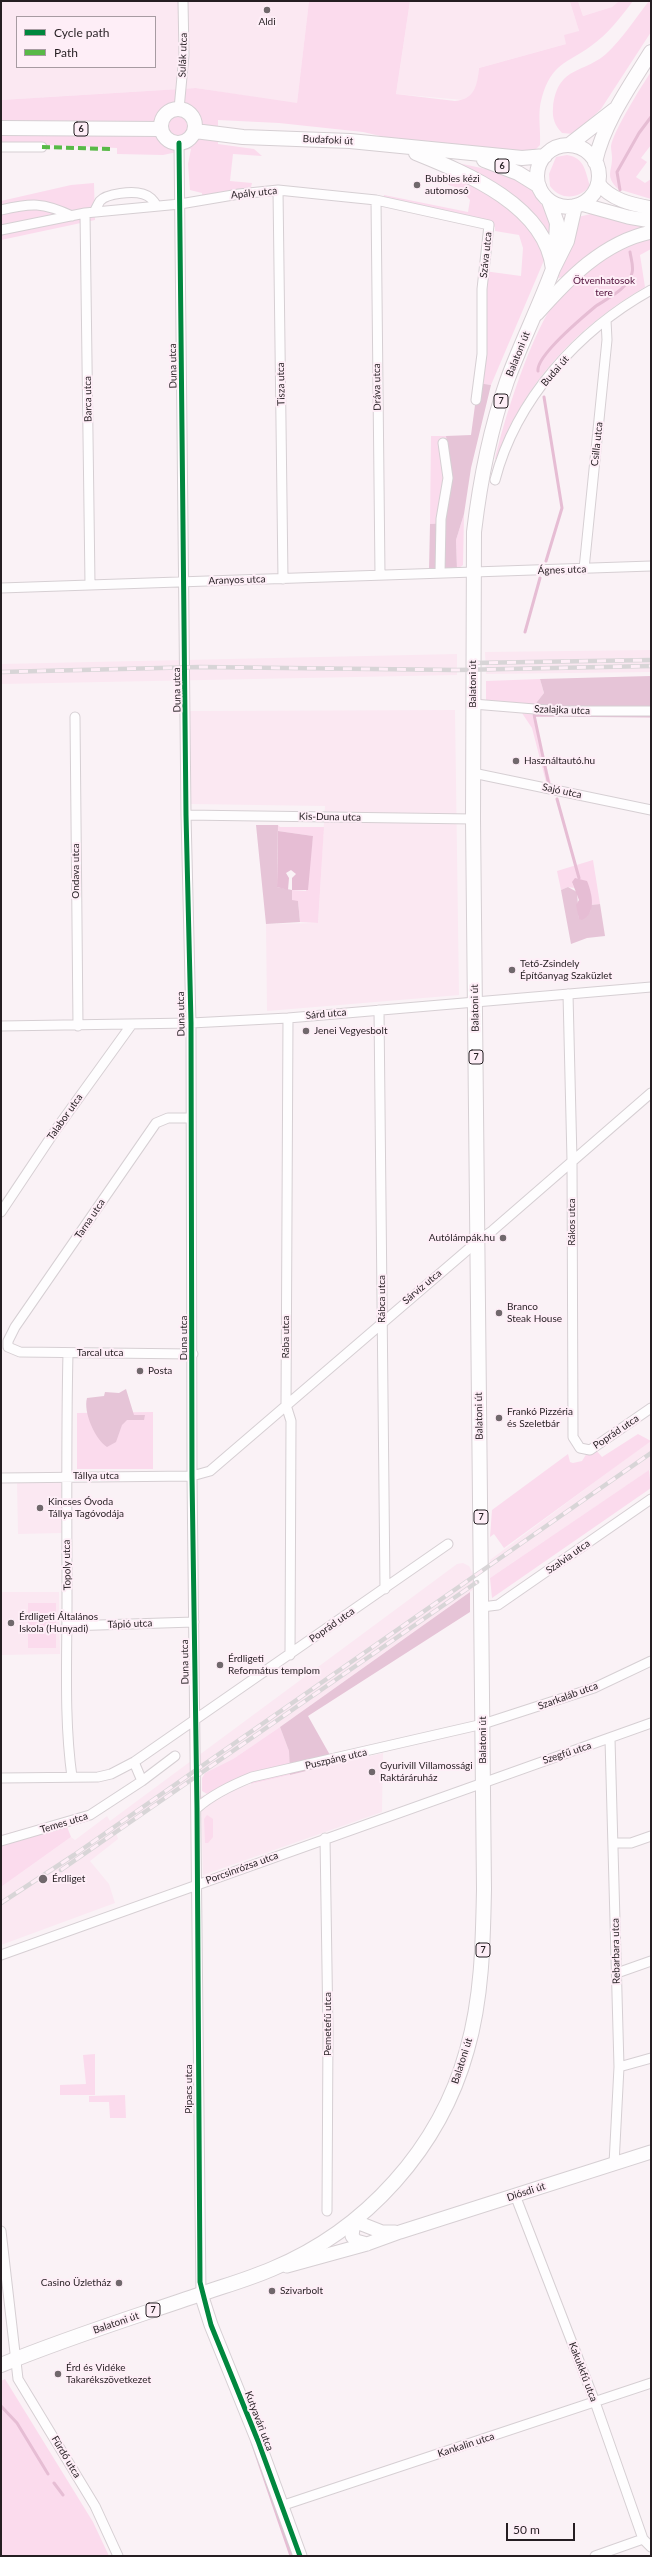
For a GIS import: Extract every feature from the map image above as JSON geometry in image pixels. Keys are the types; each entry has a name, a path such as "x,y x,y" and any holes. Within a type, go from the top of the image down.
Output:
{"main road":[{"name":"6","path":"598,183 599,172 595,162 601,140 618,107 651,52"},
{"name":"6","path":"545,156 555,148 569,146 618,107"},
{"path":"173,109 179,109 192,116 195,121 195,131 189,140 179,143 167,140 161,130 165,115 173,109"},
{"name":"6","path":"1,128 161,130"},
{"name":"Budafoki út","path":"195,131 243,137 336,140 522,158 545,156"},
{"path":"401,146 467,174 487,185 515,206 540,232 548,244 553,269"},
{"path":"569,146 586,151 595,162"},
{"name":"Budafoki út","path":"462,153 504,166 539,186"},
{"path":"539,186 538,170 545,156"},
{"path":"578,205 592,196 598,183 603,190 619,200 651,208"},
{"name":"6","path":"539,186 550,201"},
{"path":"550,201 562,206 578,205 651,221"},
{"name":"7","path":"550,201 557,229 553,269"},
{"name":"Balatoni út","path":"1,2365 272,2270 328,2240 371,2207 398,2179 432,2132 456,2083 467,2050 480,1980 483,1944 483,1724 479,1240 472,704 473,573 480,486 494,425 507,382 553,269 567,240 578,205"},
{"path":"533,319 565,282 584,265 623,242 651,232"},
{"name":"Diósdi út","path":"272,2270 366,2244 651,2152"},
{"path":"370,2227 368,2218 371,2207"},
{"path":"354,2221 352,2236 356,2241 366,2244"},
{"name":"Diósdi út","path":"354,2221 382,2232 400,2232"},
{"name":"Kutyavári utca","path":"201,2294 210,2324 258,2441 300,2556"}],"street":[{"name":"Sulák utca","path":"179,109 184,55 183,1"},
{"name":"Duna utca","path":"179,143 186,815 191,1023 190,1118 193,1354 192,1476 197,1884"},
{"path":"1,146 42,147"},
{"name":"Apály utca","path":"1,230 90,213 180,204 239,194 278,190 376,200"},
{"name":"Tisza utca","path":"278,190 282,579"},
{"path":"90,213 100,200 107,196 128,193 142,194 151,198 157,206"},
{"name":"Száva utca","path":"376,200 489,225 482,289 482,354 476,400"},
{"name":"Dráva utca","path":"376,200 380,575"},
{"path":"1,210 30,204 41,204 72,216"},
{"name":"Barca utca","path":"90,213 90,584"},
{"name":"Budai út","path":"495,480 508,439 535,394 565,358 606,320 651,290"},
{"name":"Csilla utca","path":"584,569 607,340 606,320"},
{"path":"440,573 441,519 448,478 443,443"},
{"name":"Ágnes utca","path":"473,573 651,566"},
{"name":"Aranyos utca","path":"1,588 473,573"},
{"name":"Szalajka utca","path":"472,704 558,711 651,711"},
{"name":"Ondava utca","path":"75,717 78,1026"},
{"name":"Sajó utca","path":"473,773 651,810"},
{"name":"Kis-Duna utca","path":"186,815 473,819"},
{"name":"Sárd utca","path":"1,1026 78,1026 191,1023 288,1018 651,986"},
{"name":"Rákos utca","path":"568,994 572,1160 573,1437 580,1448"},
{"name":"Rábca utca","path":"379,1010 385,1589"},
{"name":"Rába utca","path":"288,1018 286,1405 291,1421 290,1655"},
{"name":"Talabor utca","path":"1,1212 57,1128 132,1024"},
{"name":"Sárvíz utca","path":"192,1476 210,1471 382,1321 479,1240 492,1232 572,1160 651,1093"},
{"name":"Tarna utca","path":"8,1347 8,1341 15,1328 156,1123 168,1118 190,1118"},
{"name":"Tarcal utca","path":"8,1347 20,1352 193,1354"},
{"name":"Topoly utca","path":"68,1353 66,1477 68,1743 72,1777"},
{"name":"Poprád utca","path":"580,1448 590,1450 597,1447 651,1408"},
{"name":"Tállya utca","path":"1,1478 192,1476"},
{"name":"Szalvia utca","path":"482,1608 498,1605 651,1499"},
{"name":"Poprád utca","path":"196,1720 448,1544"},
{"name":"Tápió utca","path":"67,1626 194,1622"},
{"name":"Szarkaláb utca","path":"483,1724 594,1688 651,1662"},
{"path":"1,1778 98,1777 110,1774 134,1762 196,1720"},
{"name":"Szegfű utca","path":"482,1781 610,1739 651,1723"},
{"name":"Puszpáng utca","path":"197,1808 222,1790 259,1775 483,1724"},
{"name":"Rebarbara utca","path":"610,1739 619,2067 614,2164"},
{"name":"Temes utca","path":"1,1841 90,1815 142,1781 175,1756"},
{"path":"134,1762 142,1781"},
{"name":"Porcsinrózsa utca","path":"1,1955 482,1781"},
{"path":"614,1843 631,1843 651,1836"},
{"name":"Pemetefű utca","path":"325,1838 328,2032 327,2211"},
{"name":"Pipacs utca","path":"197,1884 201,2294"},
{"path":"616,1973 651,1961"},
{"path":"619,2067 651,2058"},
{"name":"Kakukkfű utca","path":"515,2195 594,2402 643,2539 651,2547"},
{"name":"Fürdő utca","path":"1,2231 18,2379 95,2506 118,2556"},
{"name":"Kankalin utca","path":"281,2506 651,2383"},
{"path":"595,2556 643,2539"}],"shaded area":[{"path":"1,1 309,1 297,104 196,88 1,100"},
{"path":"410,1 574,1 570,2 579,31 566,44 479,68 477,86 474,93 463,100 396,94"},
{"path":"578,1 619,1 612,7 583,16"},
{"path":"478,383 491,385 471,468 464,514 456,540 457,570 429,570 430,524 445,523 450,469 446,436 471,435"},
{"path":"651,650 651,672 486,674 485,652"},
{"path":"457,654 457,675 1,684 1,664"},
{"path":"651,676 651,708 533,707 544,693 540,679"},
{"path":"455,710 459,995 267,1011 266,924 318,923 325,806 191,804 190,711"},
{"path":"256,825 278,825 277,887 292,890 292,900 298,901 300,922 266,924"},
{"path":"278,831 313,836 308,890 292,890 292,878 296,874 291,870 286,873 289,878 288,890 277,887"},
{"path":"575,878 587,881 592,897 590,913 582,920 579,919 576,905 579,900 572,882"},
{"path":"568,887 577,892 579,919 590,912 591,905 600,904 605,936 587,938 571,944 561,890"},
{"path":"126,1389 134,1415 145,1415 144,1420 127,1420 122,1425 116,1442 107,1447 94,1432 88,1418 86,1404 87,1398 104,1396 105,1392 119,1393"},
{"path":"651,1440 651,1469 490,1578 490,1560"},
{"name":"Kincses Óvoda Tállya Tagóvodája","path":"61,1482 62,1533 18,1534 17,1483"},
{"path":"463,1563 469,1566 473,1574 474,1589 280,1727 233,1759 205,1773 116,1833 118,1839 90,1861 109,1884 115,1903 1,1945 1,1887 71,1837 75,1840 107,1816 110,1821 457,1564"},
{"path":"1,1592 59,1592 60,1654 1,1655"},
{"path":"470,1592 470,1612 308,1716 335,1764 290,1775 289,1751 280,1727"},
{"path":"383,1753 382,1812 203,1875 201,1796"}],"green space":[{"path":"309,1 410,1 396,94 455,101 467,98 474,90 479,68 566,44 564,35 579,31 570,2 578,1 583,16 612,7 619,1 633,1 609,31 591,46 567,61 550,77 542,97 539,115 540,145 535,150 523,153 402,141 363,132 279,123 218,120 218,144 254,149 262,156 233,154 230,181 252,183 251,187 202,196 202,193 190,190 188,164 191,149 163,155 117,154 117,148 1,143 1,100 196,88 297,103"},
{"path":"649,1 651,1 651,32 601,109 574,134 562,133 554,122 553,115 555,94 560,85 565,78 572,73 606,54 623,35"},
{"path":"651,72 651,145 641,158 647,162 636,177 645,183 651,179 651,199 618,189 614,185 610,174 612,158 611,146 613,139 628,109"},
{"path":"567,155 581,162 590,186 581,194 575,196 565,196 559,194 550,186 549,174 556,157"},
{"path":"453,162 500,172 529,186 539,202 549,212 551,236"},
{"path":"450,176 485,192 508,207 537,237 545,258 491,385 478,383 484,271 521,276 523,248 519,235 495,231 495,227 383,201 384,195 468,212 470,200 459,188 448,185"},
{"path":"94,183 95,220 1,240 1,201 71,185"},
{"path":"595,213 646,228 573,268 563,277 558,278 578,217"},
{"name":"Ötvenhatosok tere","path":"651,237 651,249 640,255 645,287 621,302 597,320 575,339 555,360 537,382 521,406 497,459 495,459 513,395 531,347 552,306 572,282 593,266 628,247"},
{"path":"431,436 446,436 450,469 445,523 430,524"},
{"path":"464,514 463,565 457,570 456,540"},
{"path":"540,679 544,693 533,707 486,702 486,681"},
{"path":"522,713 532,714 551,783 546,782 532,728"},
{"path":"278,825 280,827 324,827 318,923 300,922 298,901 292,901 292,890 306,891 313,836 278,831"},
{"path":"593,860 600,904 591,905 591,893 572,882 574,888 568,887 561,890 557,871"},
{"path":"153,1412 153,1469 77,1469 77,1413"},
{"path":"638,1434 651,1441 504,1548 494,1534 490,1537 492,1510 568,1454 570,1462 573,1463 582,1461 587,1453 596,1450 602,1457"},
{"path":"649,1470 651,1488 492,1598 490,1578"},
{"path":"28,1603 56,1603 56,1648 28,1648"},
{"path":"280,1727 289,1751 290,1775 251,1784 249,1775 207,1794 202,1791 202,1778 205,1773 233,1759"},
{"path":"207,1815 213,1819 213,1837 208,1843 205,1843 204,1819"},
{"path":"64,1819 71,1837 1,1887 1,1835"},
{"path":"95,2054 95,2095 60,2095 60,2085 86,2084 83,2055"},
{"path":"125,2095 126,2118 110,2118 109,2102 89,2102 89,2096"},
{"path":"5,2379 93,2522 109,2556 1,2556 1,2381"}],"waterway":[{"path":"620,190 617,172 639,133 651,117"},
{"path":"538,371 539,364 552,346 582,318 622,288 630,279 633,271 630,252"},
{"path":"544,397 562,508 546,561"},
{"path":"525,632 540,578"},
{"path":"549,785 534,715 651,716"},
{"path":"557,799 579,878"},
{"path":"1,2406 17,2423 48,2474"},
{"path":"252,2442 291,2556"},
{"path":"54,2483 63,2495"}],"railway":[{"path":"471,663 651,660"},
{"path":"1,672 200,667 457,670 651,666"},
{"path":"1,1903 74,1855 651,1453"},
{"path":"61,1870 477,1582"}],"marked path":[{"path":"42,147 110,149"}],"cycle path":[{"path":"179,143 186,815 191,1023 192,1476 197,1808 200,2282 211,2325 258,2441 300,2556"}],"place":[{"name":"Aldi","path":"267,10"},
{"name":"Bubbles kézi automosó","path":"417,185"},
{"name":"Használtautó.hu","path":"516,761"},
{"name":"Tető-Zsindely Építőanyag Szaküzlet","path":"512,970"},
{"name":"Jenei Vegyesbolt","path":"306,1031"},
{"name":"Autólámpák.hu","path":"503,1238"},
{"name":"Branco Steak House","path":"499,1313"},
{"name":"Posta","path":"140,1371"},
{"name":"Frankó Pizzéria és Szeletbár","path":"499,1418"},
{"name":"Kincses Óvoda Tállya Tagóvodája","path":"40,1508"},
{"name":"Érdligeti Általános Iskola (Hunyadi)","path":"11,1623"},
{"name":"Érdligeti Református templom","path":"220,1665"},
{"name":"Gyurivill Villamossági Raktáráruház","path":"372,1772"},
{"name":"Érdliget","path":"43,1879"},
{"name":"Casino Üzletház","path":"119,2283"},
{"name":"Szivarbolt","path":"272,2291"},
{"name":"Érd és Vidéke Takarékszövetkezet","path":"58,2374"}]}
